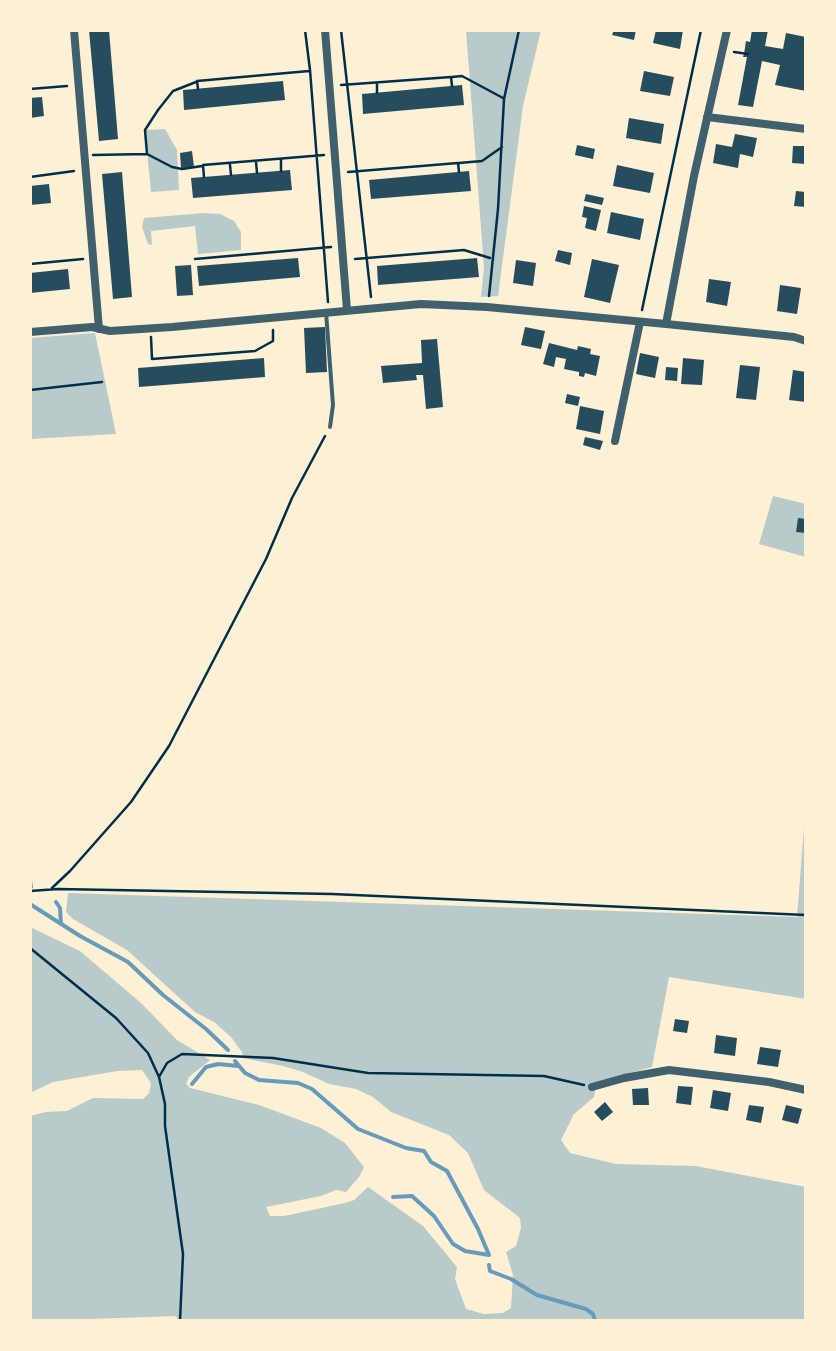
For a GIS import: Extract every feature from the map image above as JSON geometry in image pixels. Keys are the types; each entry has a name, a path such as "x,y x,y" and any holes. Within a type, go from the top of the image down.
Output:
{"street":[{"path":"74,30 99,329"},
{"path":"325,30 347,310"},
{"path":"666,324 727,30"},
{"path":"707,117 806,128"},
{"path":"30,332 150,328 273,318 327,309 421,304 794,336 806,341"},
{"path":"615,441 640,322"},
{"path":"592,1087 669,1070 806,1090"}],"lane":[{"path":"327,309 333,405 330,427"}],"path":[{"path":"305,30 327,309"},
{"path":"340,30 372,307"},
{"path":"487,307 504,99 519,30"},
{"path":"640,322 701,30"},
{"path":"732,51 748,54"},
{"path":"147,154 146,130 172,90 197,81 310,70"},
{"path":"273,74 274,82"},
{"path":"248,76 249,84"},
{"path":"330,86 462,76 504,99"},
{"path":"451,77 452,86"},
{"path":"223,78 224,86"},
{"path":"425,79 426,88"},
{"path":"197,81 198,89"},
{"path":"400,81 401,90"},
{"path":"377,82 378,92"},
{"path":"34,97 32,89 78,85"},
{"path":"336,174 482,161 502,147"},
{"path":"106,154 147,154 182,169 335,154"},
{"path":"280,159 281,171"},
{"path":"256,161 257,173"},
{"path":"458,162 459,172"},
{"path":"230,163 231,175"},
{"path":"203,165 204,178"},
{"path":"433,165 434,174"},
{"path":"408,167 408,176"},
{"path":"30,177 86,170"},
{"path":"377,170 378,179"},
{"path":"41,176 42,185"},
{"path":"195,259 342,246"},
{"path":"290,250 290,258"},
{"path":"343,260 464,250 493,259"},
{"path":"464,250 464,259"},
{"path":"440,252 440,261"},
{"path":"264,253 265,260"},
{"path":"415,254 416,263"},
{"path":"232,256 233,263"},
{"path":"390,256 391,265"},
{"path":"213,257 214,265"},
{"path":"35,272 32,264 93,258"},
{"path":"58,262 59,270"},
{"path":"152,359 255,351 274,340 273,318"},
{"path":"150,328 153,367"},
{"path":"255,351 255,358"},
{"path":"229,353 230,361"},
{"path":"203,355 204,363"},
{"path":"178,357 178,365"},
{"path":"30,390 102,382"},
{"path":"52,889 131,802 169,746 330,427"},
{"path":"30,891 332,894 806,915"},
{"path":"30,948 116,1018 148,1052 159,1077 184,1254 180,1321"},
{"path":"159,1077 166,1062 182,1054 273,1058 368,1073 544,1076 592,1087"}],"shaded area":[{"path":"466,30 541,30 523,106 498,296 481,297 484,267"},
{"path":"165,129 177,150 179,190 151,192 145,130"},
{"path":"220,214 234,221 241,232 241,250 198,254 195,226 151,231 152,245 148,244 142,227 144,218"},
{"path":"95,333 116,434 30,439 30,338"},
{"path":"773,496 806,504 806,557 759,544"},
{"path":"806,802 806,999 669,977 652,1067 597,1082 594,1097 574,1114 561,1140 570,1153 616,1164 696,1166 806,1187 806,1321 178,1321 176,1316 30,1321 30,1116 67,1111 93,1098 143,1099 151,1083 142,1070 117,1071 53,1082 30,1093 30,927 80,951 177,1040 210,1060 189,1077 186,1084 190,1088 259,1105 321,1128 345,1143 364,1167 346,1192 336,1190 266,1207 270,1216 345,1203 368,1187 423,1226 457,1267 455,1279 466,1309 484,1314 503,1313 511,1308 513,1275 506,1252 516,1246 521,1228 520,1218 484,1190 468,1153 449,1135 391,1112 356,1089 243,1058 231,1037 195,1012 127,950 73,919 66,912 68,893 797,917"}],"building":[{"path":"89,30 109,30 118,139 99,141"},
{"path":"614,30 636,30 634,40 612,35"},
{"path":"656,30 683,30 680,49 653,43"},
{"path":"752,30 768,30 765,46 783,49 786,33 806,37 806,91 775,85 780,65 762,61 753,107 738,105 747,57 743,57"},
{"path":"644,71 674,77 670,96 640,91"},
{"path":"283,81 285,100 184,110 183,90"},
{"path":"462,85 464,105 363,114 362,94"},
{"path":"42,97 44,116 30,118 30,98"},
{"path":"629,118 664,124 661,144 626,138"},
{"path":"735,134 757,138 753,157 740,154 738,168 713,163 716,144 732,147"},
{"path":"577,145 595,149 593,159 575,155"},
{"path":"793,146 806,146 806,164 792,163"},
{"path":"192,151 194,167 181,168 180,153"},
{"path":"617,165 654,173 650,193 613,186"},
{"path":"290,170 292,190 193,198 191,178"},
{"path":"469,171 471,191 371,199 369,180"},
{"path":"122,172 132,297 113,299 102,174"},
{"path":"49,184 51,203 30,205 30,186"},
{"path":"796,191 806,192 806,207 794,206"},
{"path":"586,194 604,198 602,205 584,201"},
{"path":"584,206 601,210 596,231 585,228"},
{"path":"611,212 644,219 640,240 607,233"},
{"path":"558,250 572,253 570,265 555,261"},
{"path":"298,258 300,277 199,286 197,266"},
{"path":"477,258 479,277 378,285 377,266"},
{"path":"592,259 619,265 610,303 584,297"},
{"path":"516,260 536,263 533,286 513,283"},
{"path":"191,265 193,295 177,296 175,266"},
{"path":"68,269 70,289 30,293 30,273"},
{"path":"709,279 731,282 727,306 706,302"},
{"path":"780,285 801,288 797,314 777,311"},
{"path":"325,327 327,372 306,373 304,328"},
{"path":"525,327 545,331 541,349 521,345"},
{"path":"437,339 443,407 426,409 423,375 416,375 417,380 383,383 381,366 422,363 421,340"},
{"path":"549,343 591,349 590,354 600,356 596,376 579,376 579,372 564,369 566,359 556,357 554,367 543,364"},
{"path":"640,353 659,357 655,378 636,374"},
{"path":"264,358 265,377 139,387 138,368"},
{"path":"683,358 704,360 702,385 681,384"},
{"path":"740,365 760,367 756,400 736,398"},
{"path":"666,367 678,368 677,381 665,380"},
{"path":"793,370 806,372 806,402 789,400"},
{"path":"567,394 580,397 578,406 565,403"},
{"path":"580,406 604,411 600,434 576,429"},
{"path":"585,437 603,441 600,450 583,445"},
{"path":"798,518 806,519 806,533 796,532"},
{"path":"675,1019 689,1021 687,1033 673,1031"},
{"path":"716,1035 737,1038 735,1056 714,1053"},
{"path":"760,1047 781,1050 778,1067 757,1064"},
{"path":"678,1086 693,1087 691,1105 676,1103"},
{"path":"648,1088 649,1105 633,1105 632,1089"},
{"path":"713,1090 731,1093 728,1111 710,1108"},
{"path":"605,1102 613,1112 602,1121 594,1112"},
{"path":"749,1105 764,1107 761,1123 746,1120"},
{"path":"786,1105 802,1109 798,1124 782,1120"}],"waterway":[{"path":"30,881 31,887"},
{"path":"56,902 61,924"},
{"path":"30,904 128,962 228,1050"},
{"path":"235,1061 245,1073 259,1080 298,1083 312,1089 358,1129 424,1151 431,1162 447,1171 489,1255"},
{"path":"192,1084 206,1067 238,1066"},
{"path":"393,1197 412,1196 434,1216 453,1244 465,1251 489,1255"},
{"path":"489,1265 490,1271 537,1295 586,1309 595,1321"}]}
